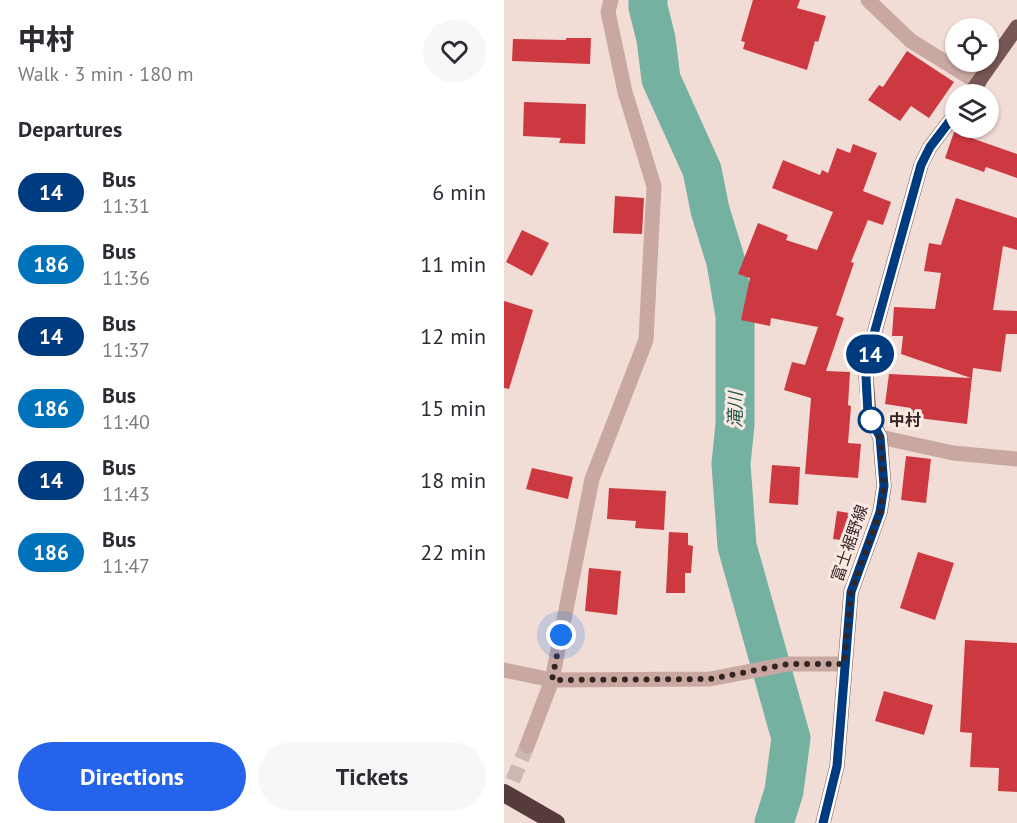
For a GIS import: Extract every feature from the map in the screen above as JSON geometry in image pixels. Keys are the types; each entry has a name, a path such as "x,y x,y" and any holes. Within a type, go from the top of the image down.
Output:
{"highway":[{"path":"504,793 556,823"}],"main road":[{"path":"977,84 1017,27"},
{"name":"富士裾野線","path":"823,823 837,766 851,592 880,512 884,486 880,437 868,414 866,377 874,334 921,165 930,147 945,127"}],"street":[{"path":"527,746 552,680 592,479 646,340 654,186 625,92 609,12 611,0"},
{"path":"868,0 911,41 967,84"},
{"path":"880,437 953,453 1017,459"},
{"path":"504,670 552,680 710,679 788,664 844,664"}],"building":[{"path":"753,0 800,0 797,8 826,16 818,42 815,41 807,70 743,49 745,42 741,41"},
{"path":"566,38 591,38 590,64 512,61 513,39 566,40"},
{"path":"907,51 954,82 945,84 945,95 929,118 911,106 900,121 868,100 879,85 883,87"},
{"path":"524,102 586,104 585,144 559,143 561,138 523,136"},
{"path":"952,138 971,138 1017,154 1017,178 986,167 984,172 945,158"},
{"path":"853,144 877,153 863,191 891,202 883,225 868,220 851,262 854,263 836,315 844,318 826,371 850,372 848,405 851,406 848,443 861,444 858,478 805,474 811,398 784,390 792,362 805,365 818,327 771,318 770,326 741,320 750,278 738,274 758,223 788,235 786,240 817,250 833,212 772,188 783,160 820,175 822,170 828,173 837,148 850,153"},
{"path":"615,196 644,198 642,234 613,233"},
{"path":"956,198 1017,218 1017,250 1003,246 993,310 1017,311 1017,334 1006,334 1001,372 973,368 967,424 910,417 911,408 885,404 889,374 971,378 901,354 903,336 892,336 894,307 935,309 941,273 924,271 929,243 941,245"},
{"path":"522,230 549,243 532,276 506,262"},
{"path":"504,301 533,310 509,389 504,388"},
{"path":"906,456 931,459 926,503 901,500"},
{"path":"772,465 800,467 798,505 769,503"},
{"path":"532,468 573,477 568,499 526,489"},
{"path":"609,488 666,491 664,530 635,528 636,521 607,519"},
{"path":"837,511 861,515 857,542 833,539"},
{"path":"669,532 688,533 688,545 693,546 691,573 685,573 685,593 666,593"},
{"path":"918,552 954,563 935,620 900,608"},
{"path":"589,568 621,571 617,615 585,611"},
{"path":"965,640 1017,643 1017,792 998,791 999,768 970,767 972,733 960,732"},
{"path":"884,691 933,705 924,735 875,721"}],"waterway":[{"name":"滝川","path":"648,0 661,79 702,170 710,210 726,262 735,316 735,424 731,464 737,546 791,738 784,791 774,823"}],"tunnel":[{"path":"504,802 527,746"}],"bus line":[{"name":"14","path":"823,823 837,766 851,592 880,512 884,486 880,437 868,414 866,377 874,334 921,165 930,147 945,127"}],"place":[{"name":"中村","path":"871,420"}],"route":[{"path":"561,635 552,680 710,679 788,664 844,664 851,592 880,512 884,486 880,437 868,414 871,420"}]}
